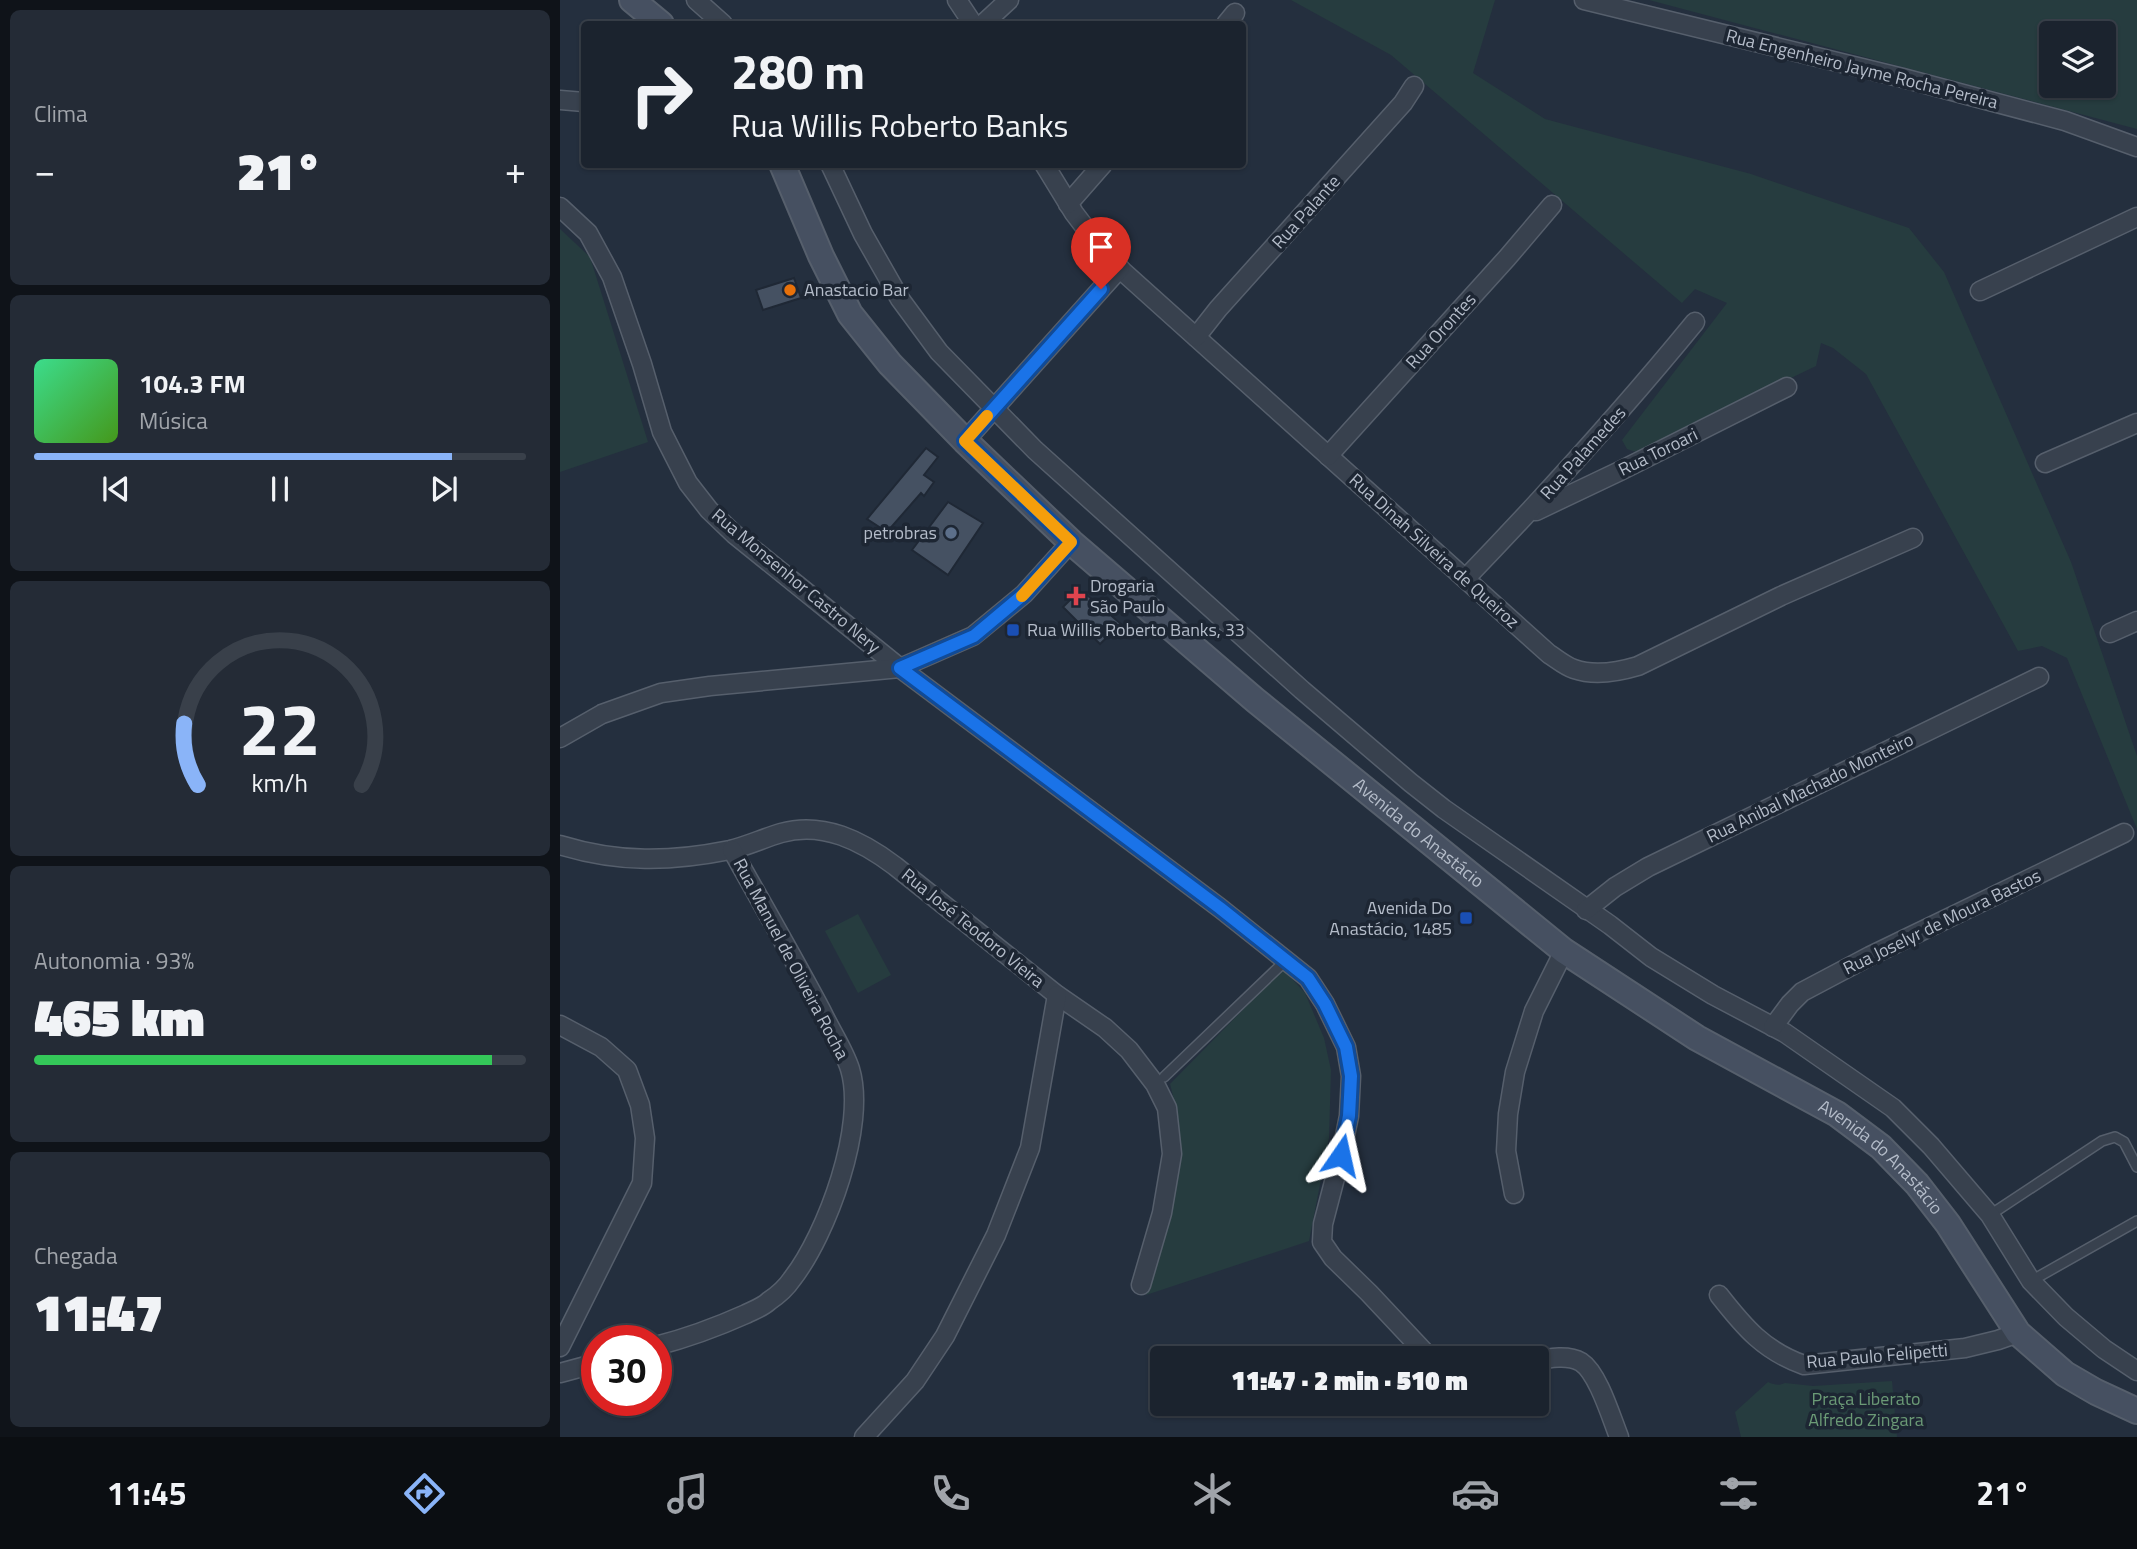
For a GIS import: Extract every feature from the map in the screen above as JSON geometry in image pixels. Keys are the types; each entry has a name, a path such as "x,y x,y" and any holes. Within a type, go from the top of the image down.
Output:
{"main road":[{"path":"632,0 657,21"},
{"name":"Avenida do Anastácio","path":"784,168 821,256 850,314 890,364 965,441 1071,542 1255,700 1564,951 1697,1038 1837,1114 1881,1147 1917,1184 1948,1224 2018,1333 2065,1374 2137,1411"}],"street":[{"path":"696,0 720,21"},
{"path":"957,0 971,21"},
{"path":"987,21 1009,0"},
{"name":"Rua Engenheiro Jayme Rocha Pereira","path":"1584,0 2054,118 2137,146"},
{"name":"Rua Palante","path":"1196,337 1403,103 1414,86"},
{"path":"560,100 581,102"},
{"name":"Avenida do Anastácio","path":"832,168 863,234 900,299 939,352 1035,450 1291,681 1401,775 1479,835 1610,925 1651,957 1713,995 1773,1027 1893,1108 1931,1146 1990,1215 2031,1281 2066,1317 2104,1349 2137,1371"},
{"name":"Rua Dinah Silveira de Queiroz","path":"1046,168 1068,204 1109,259 1549,654 1573,669 1621,671 1647,661 1781,596 1913,538"},
{"path":"1068,204 1100,168"},
{"name":"Rua Orontes","path":"1328,456 1552,205"},
{"name":"Rua Monsenhor Castro Nery","path":"560,207 588,233 612,277 662,432 688,483 709,510 734,534 900,668 1220,908 1308,978 1325,1004 1346,1047 1351,1076 1349,1116 1323,1224 1322,1242 1333,1258 1419,1346"},
{"path":"1980,291 2137,217"},
{"path":"965,441 1120,268"},
{"name":"Rua Palamedes","path":"1466,578 1626,406 1695,322"},
{"name":"Rua Toroari","path":"1528,514 1787,387"},
{"path":"2045,463 2137,423"},
{"path":"560,738 602,714 661,694 710,686 900,668 974,636 1024,594 1071,542"},
{"path":"2110,633 2137,621"},
{"name":"Rua Anibal Machado Monteiro","path":"1586,910 1615,887 1648,867 2039,677"},
{"name":"Rua José Teodoro Vieira","path":"560,845 607,857 664,860 732,849 796,829 827,831 850,837 873,849 1057,995 1105,1028 1129,1050 1156,1084 1167,1108 1172,1154 1162,1213 1140,1285"},
{"name":"Rua Joselyr de Moura Bastos","path":"1773,1027 1801,992 2124,833"},
{"name":"Rua Manuel de Oliveira Rocha","path":"672,1342 729,1322 766,1304 788,1285 809,1252 836,1190 846,1160 852,1124 854,1100 850,1070 813,995 732,849"},
{"path":"1514,1194 1506,1151 1508,1114 1515,1072 1534,1011 1564,951"},
{"path":"864,1437 915,1381 945,1336 996,1235 1030,1148 1057,995"},
{"path":"560,1347 642,1183 645,1138 640,1105 628,1070 601,1047 564,1032"},
{"name":"Rua Paulo Felipetti","path":"1719,1294 1744,1327 1766,1346 1787,1359 1804,1365 1965,1348 2018,1333"},
{"path":"1549,1360 1569,1357 1581,1362 1591,1373 1619,1437"},
{"path":"560,1373 581,1367"}],"lane":[{"path":"1164,1077 1280,966"},
{"path":"1990,1215 2102,1141 2115,1137 2124,1142 2137,1167"},
{"path":"2031,1281 2137,1221"}],"green space":[{"path":"1291,0 1495,0 1473,73 1545,119 1751,174 1909,228 1944,272 2071,562 2137,756 2137,829 2067,658 2042,646 2018,651 1866,374 1833,348 1821,343 1816,366 1636,452 1627,449 1622,440 1727,303 1695,289 1682,303 1391,55"},
{"path":"1649,0 2137,0 2137,129"},
{"path":"560,229 590,257 648,442 560,472"},
{"path":"858,914 891,975 858,993 825,931"},
{"path":"1283,969 1305,993 1324,1038 1331,1070 1329,1138 1309,1241 1146,1295 1178,1165 1180,1136 1170,1084"},
{"name":"Praça Liberato Alfredo Zingara","path":"1892,1381 1897,1437 1741,1437 1735,1412 1768,1382 1777,1385 1785,1383 1813,1386"}],"building":[{"path":"794,278 801,298 763,310 756,290"},
{"path":"926,448 938,457 924,475 934,482 924,496 921,493 887,532 867,519"},
{"name":"petrobras","path":"948,502 983,523 948,575 912,550"},
{"path":"1075,595 1087,595 1121,624 1100,644 1063,607"}],"slow traffic":[{"path":"987,416 965,441 1071,542 1022,596"}],"place":[{"name":"Anastacio Bar","path":"790,290"},
{"name":"petrobras","path":"951,533"},
{"name":"Drogaria São Paulo","path":"1076,596"},
{"name":"Rua Willis Roberto Banks, 33","path":"1013,630"},
{"name":"Avenida Do Anastácio, 1485","path":"1466,918"}],"route":[{"path":"1101,289 965,441 1071,542 1024,594 974,636 900,668 1220,908 1308,978 1325,1004 1346,1047 1351,1076 1349,1116 1341,1155"}]}
